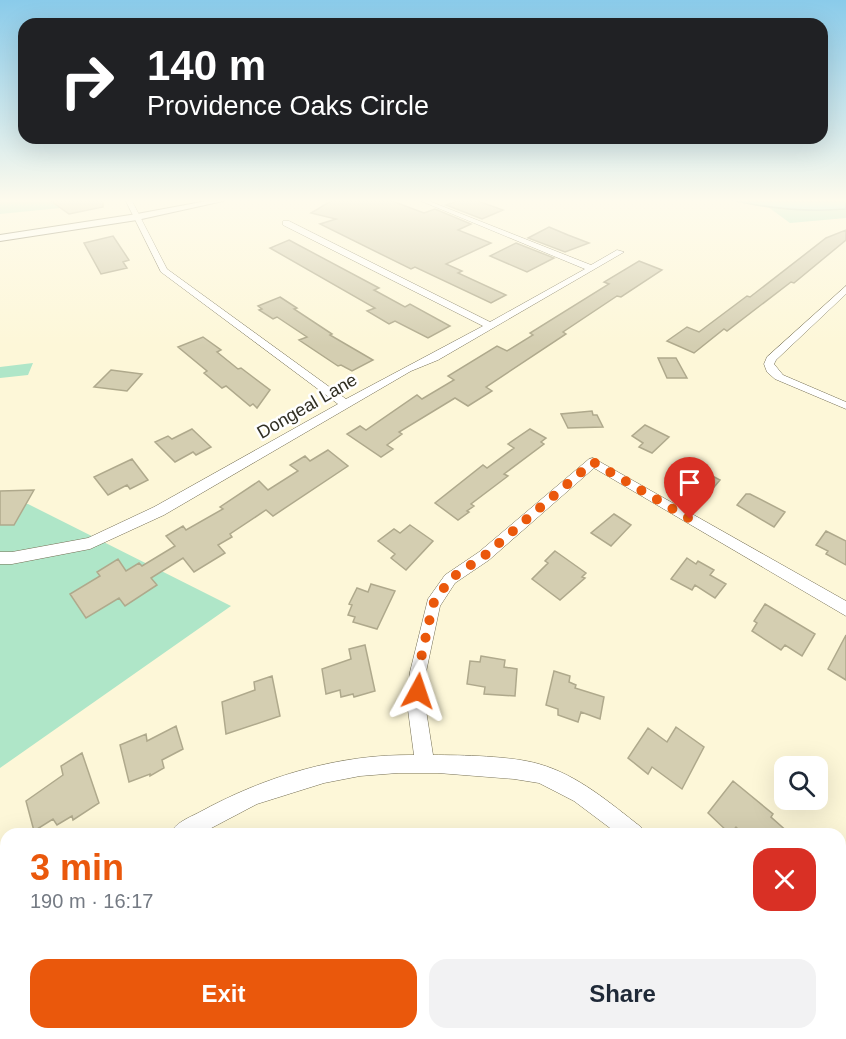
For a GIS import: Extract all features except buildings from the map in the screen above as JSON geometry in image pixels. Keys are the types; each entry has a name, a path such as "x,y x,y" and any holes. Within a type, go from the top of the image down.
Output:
{"street":[{"path":"154,249 164,270 346,404"},
{"path":"338,249 490,326"},
{"path":"545,249 591,268"},
{"name":"Dongeal Lane","path":"0,558 12,558 90,543 159,511 620,252"},
{"path":"846,290 771,359 769,364 771,370 789,382 846,406"},
{"path":"425,763 417,710 418,672 433,604 450,579 484,556 593,462 846,609"},
{"path":"191,828 242,800 312,775 379,764 425,763 527,771 548,776 581,795 626,828"}],"green space":[{"path":"33,363 28,375 0,378 0,367"},
{"path":"0,504 28,504 231,606 0,768"}],"route":[{"path":"418,691 418,672 433,604 450,579 484,556 593,462 690,519"}]}
